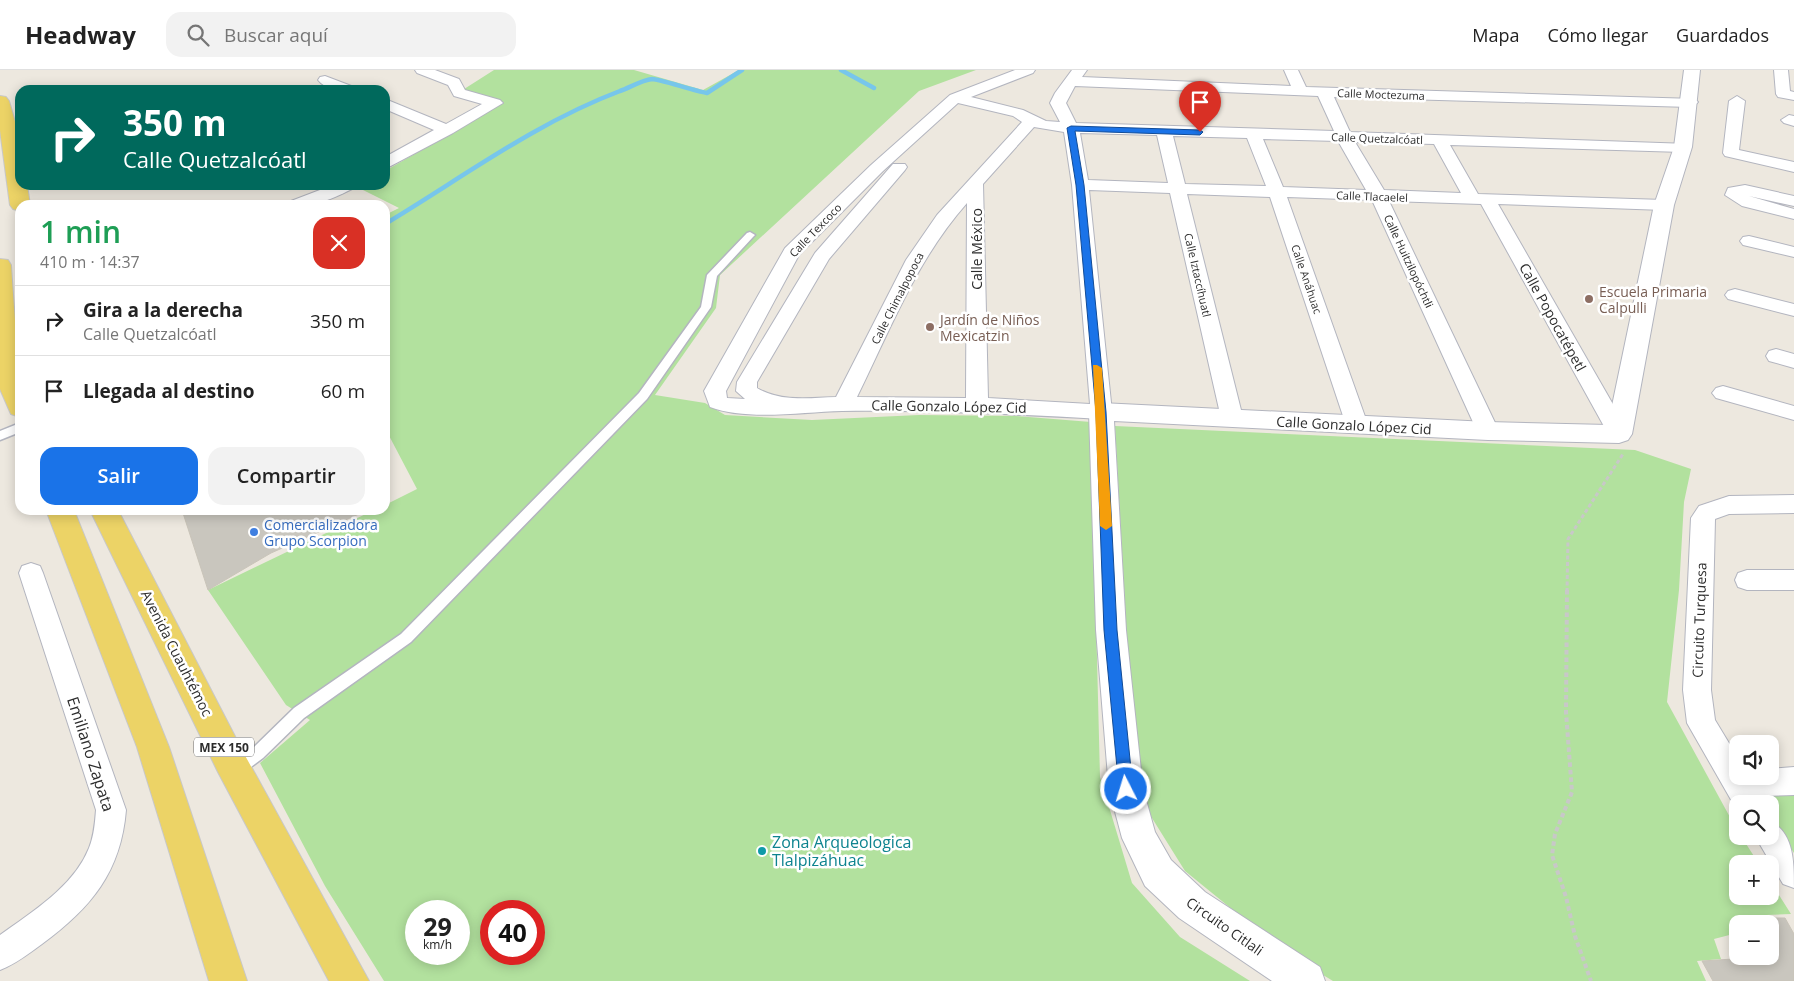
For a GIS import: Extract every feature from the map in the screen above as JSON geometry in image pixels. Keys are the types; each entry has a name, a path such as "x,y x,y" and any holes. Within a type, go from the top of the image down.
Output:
{"main road":[{"path":"0,101 15,138"},
{"path":"0,265 2,329 11,398"},
{"path":"62,515 153,747 228,981"},
{"name":"Avenida Cuauhtémoc","path":"107,515 236,771 350,981"}],"street":[{"path":"390,159 495,103 459,93 454,82 422,70"},
{"path":"443,78 458,70"},
{"name":"Calle Texcoco","path":"718,402 716,391 791,252 877,168 961,98 1028,70"},
{"path":"1291,70 1301,91"},
{"path":"1621,444 1664,205 1683,147 1690,102 1692,70"},
{"path":"1782,70 1789,95"},
{"name":"Calle Moctezuma","path":"1076,76 1324,92 1690,102"},
{"name":"Circuito Citlali","path":"1076,76 1062,93 1058,103 1071,128 1080,185 1101,412 1110,630 1126,789 1139,838 1158,873 1192,904 1306,981"},
{"path":"325,80 337,85"},
{"name":"Calle Huitzilopóchtli","path":"1324,92 1344,137 1379,196 1488,431"},
{"name":"Calle Texcoco","path":"801,407 757,397 747,391 747,382 821,257 893,172 961,98"},
{"name":"Calle Quetzalcóatl","path":"961,98 1025,117 1044,125 1071,128 1683,147"},
{"path":"1738,101 1731,153 1794,166"},
{"path":"390,106 447,130"},
{"name":"Calle Chimalpopoca","path":"843,404 915,260 943,219 975,183 1025,117"},
{"name":"Calle Iztaccíhuatl","path":"1164,131 1232,418"},
{"name":"Calle Anáhuac","path":"1253,134 1277,193 1357,425"},
{"name":"Calle Popocatépetl","path":"1440,140 1480,200 1621,444"},
{"name":"Calle México","path":"975,183 977,405"},
{"name":"Calle Tlacaelel","path":"1080,185 1664,205"},
{"path":"318,190 328,194"},
{"path":"311,200 336,190"},
{"path":"1794,202 1746,190 1734,192 1734,194 1748,202 1794,214"},
{"path":"1749,241 1794,252"},
{"path":"1735,295 1794,310"},
{"path":"1723,393 1794,413"},
{"name":"Calle Gonzalo López Cid","path":"718,402 731,408 843,404 977,405 1488,431 1621,444"},
{"name":"Circuito Turquesa","path":"1743,794 1701,723 1698,690 1703,518 1707,512 1729,505 1794,504"},
{"name":"Emiliano Zapata","path":"0,954 64,908 87,882 105,852 112,827 111,810 31,573"},
{"path":"1746,580 1794,580"},
{"path":"1743,794 1794,781"},
{"path":"1776,845 1794,872"}],"lane":[{"path":"236,771 258,753 299,713 406,638 643,396 706,307 712,276 750,235"},
{"path":"0,436 15,429"}],"path":[{"path":"1591,981 1575,936 1566,897 1552,855 1555,834 1572,792 1566,712 1568,540 1621,444"}],"green space":[{"path":"494,70 634,70 703,90 739,70 976,70 919,91 720,275 716,308 655,395 705,403 725,415 812,420 919,415 1016,416 1091,422 1100,777 1132,883 1180,937 1250,981 384,981 325,886 260,763 310,720 286,705 208,590 364,515 390,515 390,502 417,489 390,438 390,212 399,208 390,204 390,200 383,200 363,190 390,190 390,168 503,103 461,91"},
{"path":"1115,426 1635,450 1691,469 1684,502 1679,590 1667,702 1729,815 1729,845 1747,845 1753,855 1729,855 1729,905 1779,905 1779,895 1791,914 1729,915 1729,935 1714,939 1721,959 1697,961 1706,981 1333,981 1282,950 1185,871 1142,802 1133,747"},
{"path":"1794,790 1794,853 1779,830 1779,795 1767,795 1776,791"}],"building":[{"name":"Comercializadora Grupo Scorpion","path":"184,515 357,515 271,553 208,590"},
{"path":"1779,918 1785,918 1794,934 1794,981 1713,981 1702,961 1729,959 1729,965 1779,965"}],"waterway":[{"path":"390,221 529,135 589,104 640,82 652,79 707,93 742,70"},
{"path":"841,70 874,88"}],"slow traffic":[{"path":"1097,368 1106,526"}],"place":[{"name":"Escuela Primaria Calpulli","path":"1589,299"},
{"name":"Jardín de Niños Mexicatzin","path":"930,327"},
{"name":"Comercializadora Grupo Scorpion","path":"254,532"},
{"name":"Zona Arqueologica Tlalpizáhuac","path":"762,851"}],"route":[{"path":"1126,789 1110,630 1101,412 1080,185 1071,128 1200,132"}]}
